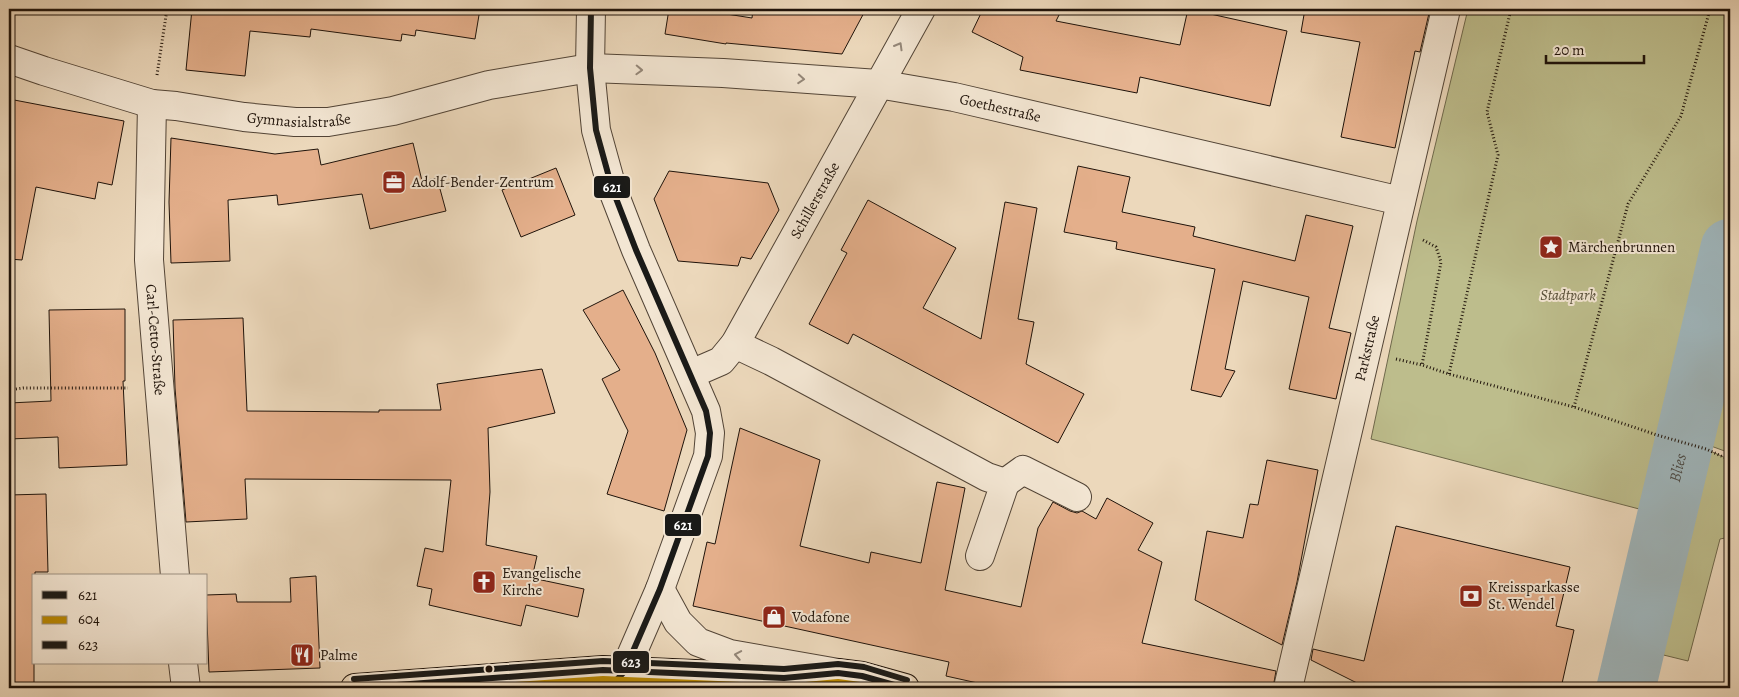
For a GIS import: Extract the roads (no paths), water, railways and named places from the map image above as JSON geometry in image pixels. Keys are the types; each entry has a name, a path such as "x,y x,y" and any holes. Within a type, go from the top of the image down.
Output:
{"main road":[{"path":"355,688 603,670 617,680 784,678 847,681 905,688"}],"street":[{"path":"591,9 590,68 596,130 612,188 636,250 706,411 710,433 708,456 660,589 617,680"},
{"name":"Schillerstraße","path":"691,374 721,361 735,344 921,9"},
{"name":"Parkstraße","path":"1288,688 1446,9"},
{"name":"Gymnasialstraße","path":"9,59 152,104 295,122 328,122 393,111 489,85 590,68"},
{"name":"Goethestraße","path":"590,68 723,73 878,84 954,97 1401,201"},
{"name":"Carl-Cetto-Straße","path":"152,104 149,260 175,574"},
{"path":"735,344 987,477 1004,483"},
{"path":"980,556 1004,483 1023,470 1077,497"},
{"path":"660,589 678,622 698,642 730,654 847,681"},
{"path":"183,664 186,688"}],"waterway":[{"name":"Blies","path":"1626,688 1730,248"}],"place":[{"name":"Adolf-Bender-Zentrum","path":"394,182"},
{"name":"Märchenbrunnen","path":"1551,247"},
{"name":"Evangelische Kirche","path":"484,582"},
{"name":"Kreissparkasse St. Wendel","path":"1471,596"},
{"name":"Vodafone","path":"774,617"},
{"name":"Palme","path":"302,655"}],"park label":[{"name":"Stadtpark","path":"1568,295"}]}
